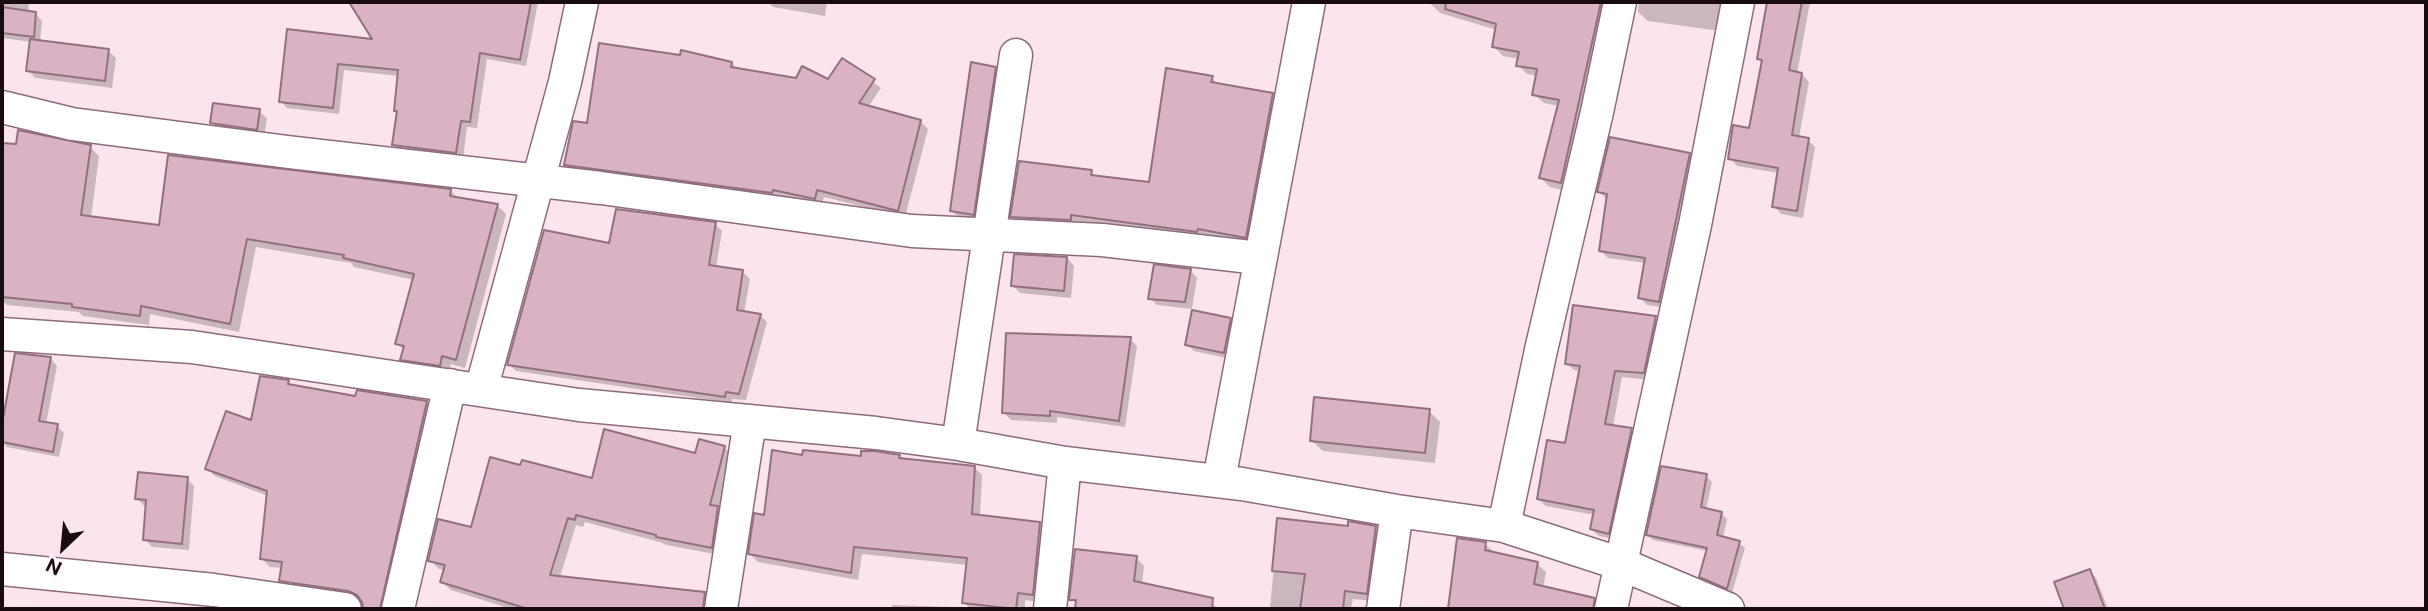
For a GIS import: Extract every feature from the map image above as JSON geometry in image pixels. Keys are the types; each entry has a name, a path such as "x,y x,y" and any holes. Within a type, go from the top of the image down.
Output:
{"street":[{"path":"481,390 565,82 582,2"},
{"path":"1219,480 1309,2"},
{"path":"1504,526 1620,2"},
{"path":"1611,609 1695,226 1738,2"},
{"path":"958,444 1016,55"},
{"path":"2,107 72,124 538,181 912,231 1102,240 1259,258"},
{"path":"2,334 192,347 579,405 876,433 1065,463 1219,480 1397,511 1504,526 1620,564 1727,609"},
{"path":"398,609 450,386"},
{"path":"721,609 750,421"},
{"path":"1050,609 1065,463"},
{"path":"1383,609 1397,511"},
{"path":"2,569 214,590 345,609"}],"building":[{"path":"349,2 531,2 520,60 480,53 470,122 461,121 456,153 392,145 397,111 394,111 398,70 338,64 333,108 279,102 287,29 372,39"},
{"path":"1446,2 1601,2 1561,183 1539,178 1559,100 1532,95 1537,69 1516,66 1519,52 1492,47 1496,24 1445,9"},
{"path":"1767,2 1802,2 1789,70 1802,73 1792,135 1809,138 1797,211 1772,207 1778,168 1728,159 1733,125 1749,128 1762,60 1757,59"},
{"path":"2,7 36,12 34,37 2,33"},
{"path":"30,39 109,49 105,81 26,71"},
{"path":"599,43 680,55 681,50 732,62 731,67 796,78 802,66 828,79 842,58 875,79 859,103 921,120 898,211 817,190 815,199 773,190 772,193 564,165 573,121 587,123"},
{"path":"971,62 996,67 974,215 950,211"},
{"path":"1166,68 1213,76 1211,82 1273,93 1246,238 1198,229 1197,232 1071,215 1071,220 1010,217 1019,161 1092,170 1091,175 1149,182"},
{"path":"213,103 260,109 257,130 210,123"},
{"path":"18,130 91,145 81,215 159,225 168,155 451,189 450,196 498,204 456,360 442,356 440,366 400,360 404,346 395,344 414,274 343,258 344,255 247,239 230,324 141,306 140,316 72,307 72,304 2,297 2,143 16,144"},
{"path":"1610,137 1690,153 1659,302 1638,298 1645,258 1599,251 1607,194 1597,192"},
{"path":"616,209 716,222 709,265 743,270 737,310 761,314 739,394 726,392 725,397 507,365 544,230 609,243"},
{"path":"1014,254 1067,257 1064,291 1011,286"},
{"path":"1154,264 1191,269 1185,302 1148,299"},
{"path":"1573,305 1656,316 1644,373 1615,371 1605,424 1632,428 1609,534 1590,529 1594,510 1537,499 1547,440 1565,443 1580,366 1565,364"},
{"path":"1192,310 1231,318 1224,353 1185,345"},
{"path":"1006,333 1131,337 1119,421 1050,411 1050,416 1002,413"},
{"path":"15,353 51,357 39,421 58,424 53,452 2,442 2,424"},
{"path":"260,376 355,396 357,390 427,401 380,609 363,609 357,595 348,591 279,581 282,562 260,559 267,491 205,469 226,411 251,420"},
{"path":"1314,397 1430,409 1425,453 1310,441"},
{"path":"604,429 695,453 699,439 725,446 710,505 718,506 712,548 656,537 576,515 575,520 568,518 550,575 705,592 703,609 528,609 440,582 445,565 428,561 438,519 471,527 490,457 520,465 522,460 592,478"},
{"path":"772,450 802,455 803,450 861,456 861,451 875,451 900,455 899,458 975,466 972,514 1040,522 1033,595 1018,593 1016,609 962,603 967,558 854,547 851,573 748,554 754,513 764,515"},
{"path":"1661,466 1707,474 1701,507 1722,512 1717,535 1740,541 1727,589 1699,577 1707,548 1646,535"},
{"path":"138,472 188,477 182,544 143,540 146,500 135,499"},
{"path":"1277,518 1348,526 1348,521 1376,526 1367,594 1345,591 1343,609 1300,609 1305,574 1272,571"},
{"path":"1457,538 1486,542 1485,550 1538,562 1534,584 1595,598 1593,609 1448,609"},
{"path":"1075,549 1137,556 1134,581 1213,598 1212,609 1075,609 1076,600 1069,600"},
{"path":"2090,569 2105,609 2064,609 2054,582"}]}
